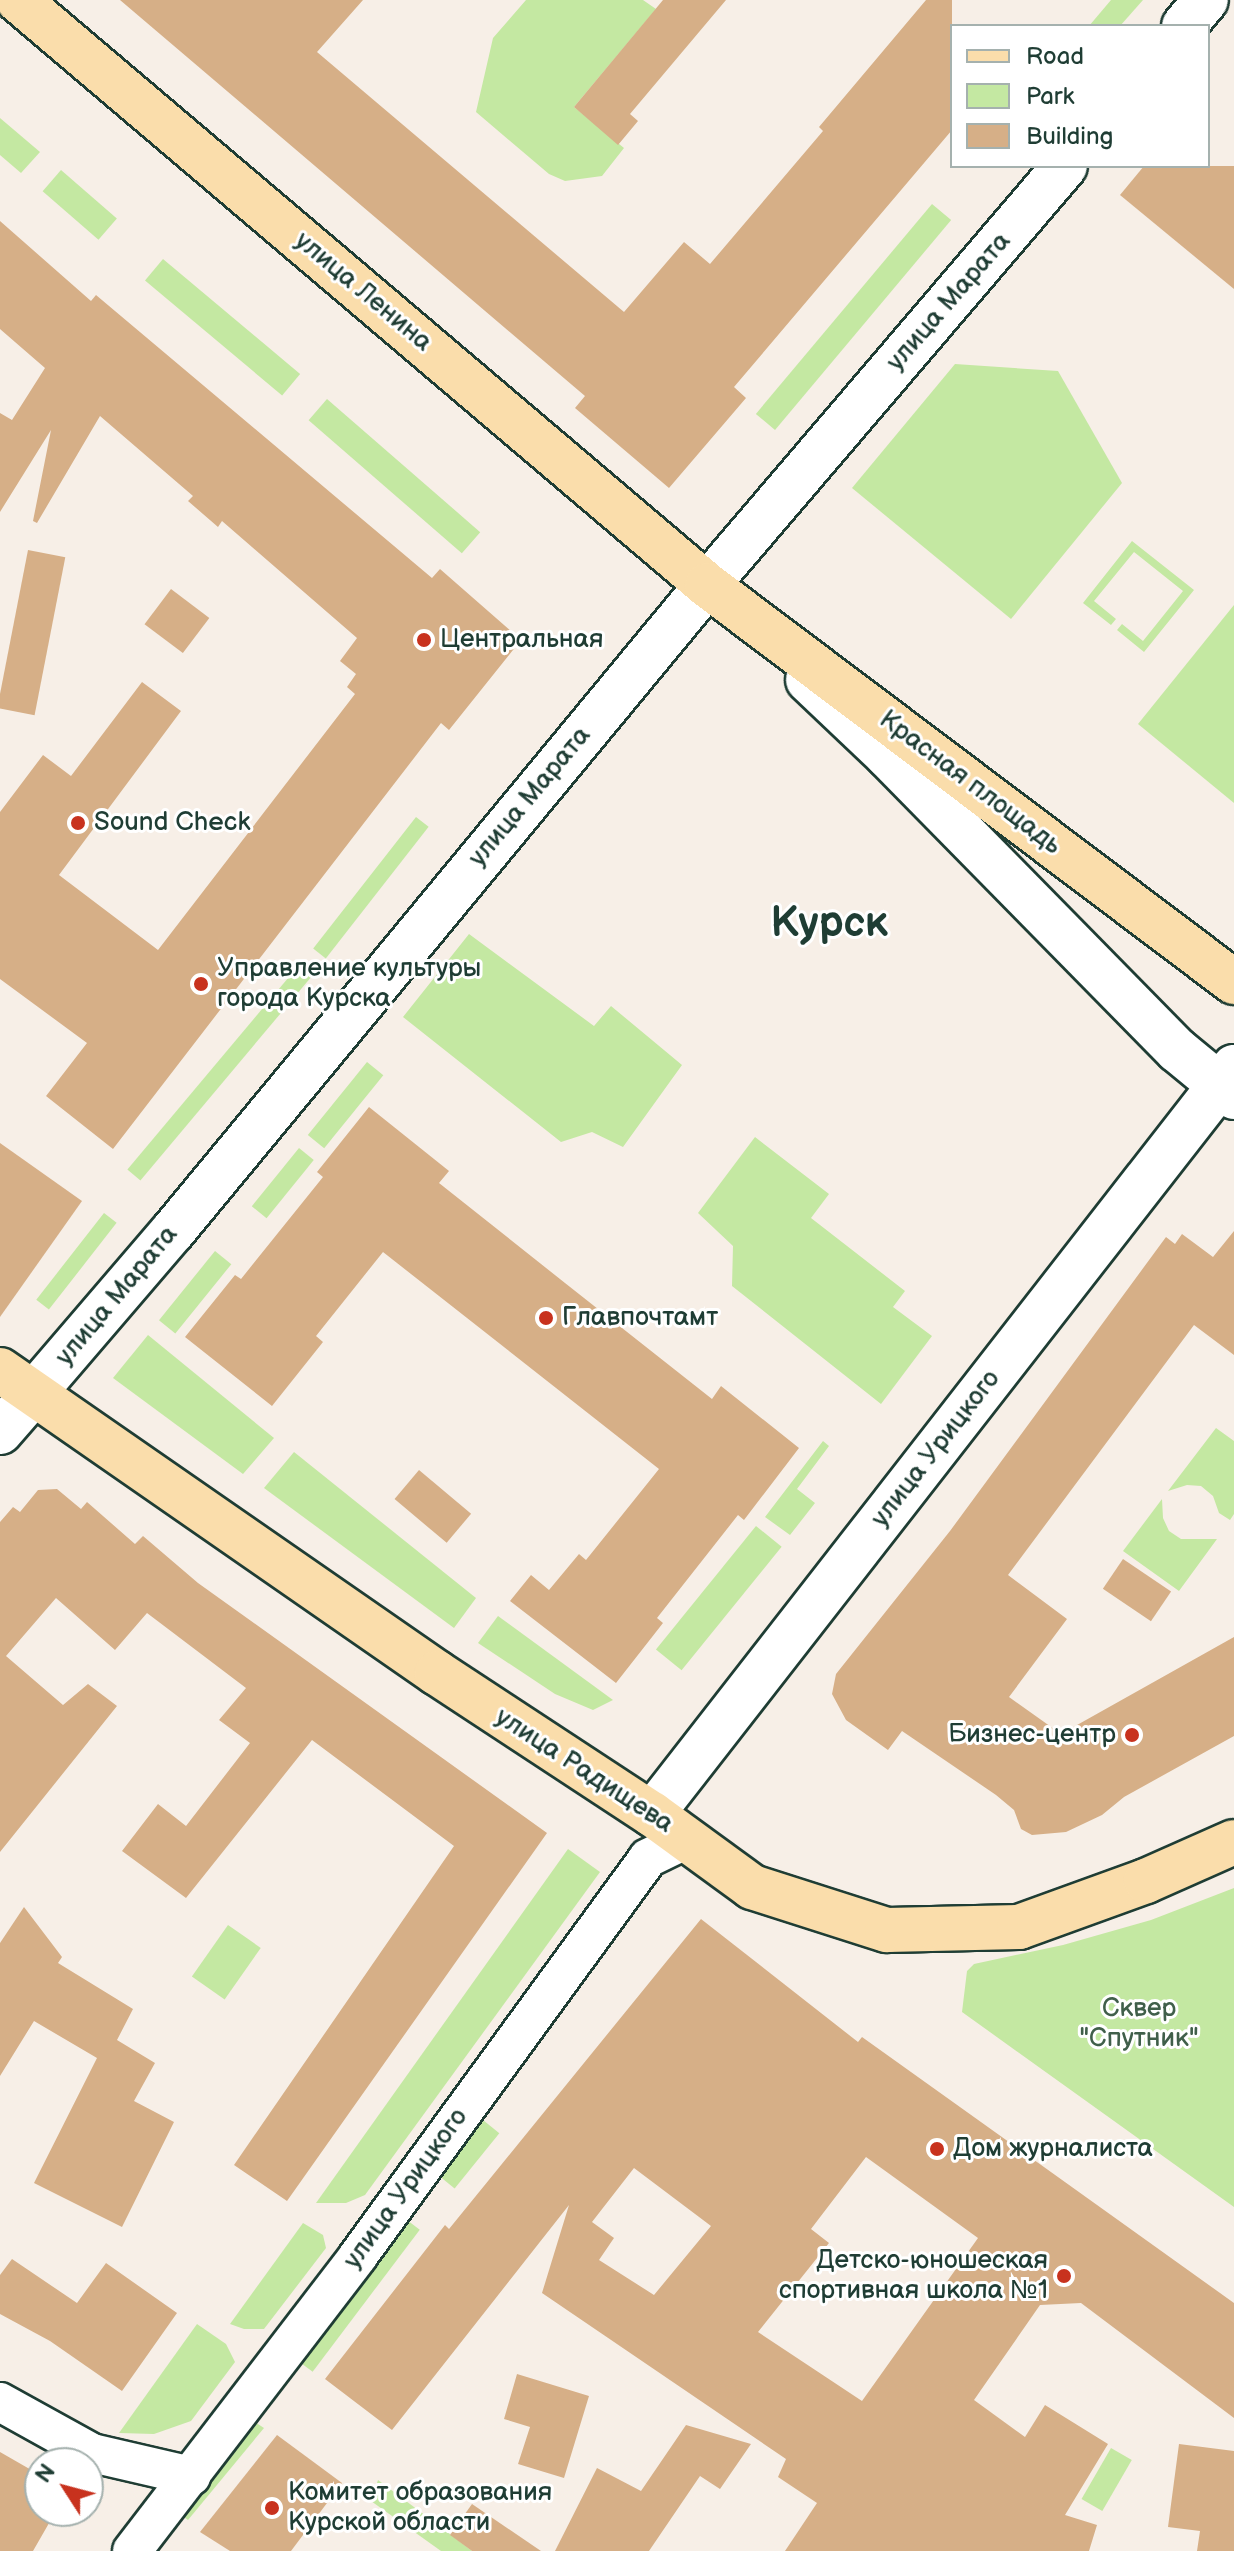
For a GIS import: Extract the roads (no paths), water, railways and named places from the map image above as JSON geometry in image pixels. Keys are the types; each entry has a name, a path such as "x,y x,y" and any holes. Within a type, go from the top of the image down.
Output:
{"main road":[{"name":"улица Ленина","path":"18,0 707,585"},
{"path":"1186,24 1206,0"},
{"name":"улица Марата","path":"0,1432 17,1382 173,1231 707,585 1063,168"},
{"name":"Красная площадь","path":"707,585 1234,982"},
{"path":"707,585 888,756 1177,1050 1229,1083"},
{"name":"улица Урицкого","path":"652,1814 1229,1083"},
{"name":"улица Радищева","path":"17,1382 437,1673 652,1814 752,1887 887,1930 1019,1927 1146,1881 1234,1842"}],"street":[{"name":"улица Урицкого","path":"132,2551 358,2256 648,1858 687,1839"},
{"path":"0,2402 92,2453 191,2476"}],"place":[{"name":"Центральная","path":"424,640"},
{"name":"Sound Check","path":"78,823"},
{"name":"Управление культуры города Курска","path":"201,984"},
{"name":"Главпочтамт","path":"546,1318"},
{"name":"Бизнес-центр","path":"1132,1735"},
{"name":"Дом журналиста","path":"937,2149"},
{"name":"Детско-юношеская спортивная школа №1","path":"1064,2276"},
{"name":"Комитет образования Курской области","path":"272,2508"}],"district":[{"name":"Курск","path":"829,924"}],"park label":[{"name":"Сквер \"Спутник\"","path":"1139,2024"}]}
